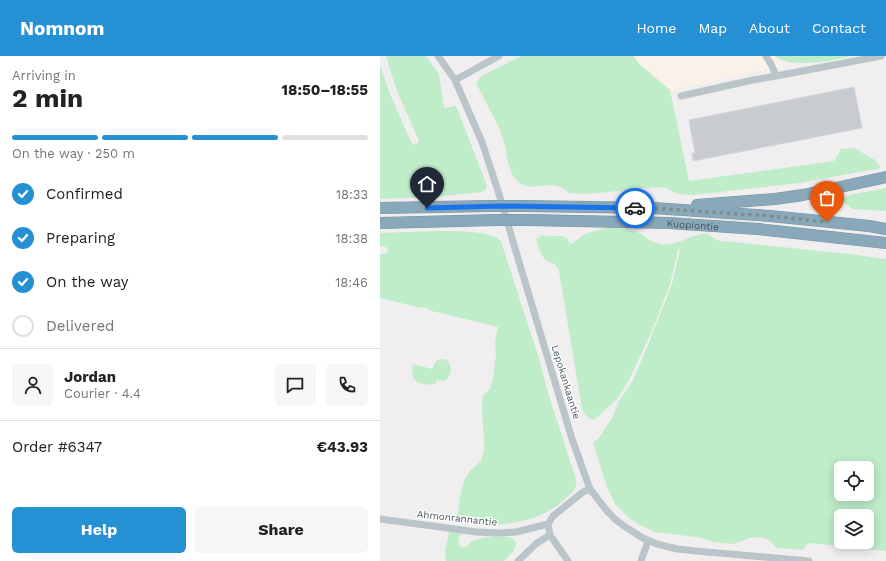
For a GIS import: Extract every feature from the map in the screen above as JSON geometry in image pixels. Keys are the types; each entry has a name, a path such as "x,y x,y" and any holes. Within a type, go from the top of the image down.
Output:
{"highway":[{"path":"653,208 775,199 886,178"},
{"name":"Kuopiontie","path":"380,208 490,206 653,208 770,216 886,229"},
{"name":"Kuopiontie","path":"380,223 497,220 668,223 758,229 883,243"}],"street":[{"name":"Lepokankaantie","path":"438,56 455,80 482,142 497,186 572,439 590,489 616,520 648,541 657,544 677,549 809,561"},
{"path":"455,80 499,56"},
{"path":"766,56 776,76"},
{"path":"681,96 753,80 881,56"},
{"path":"568,561 550,535 548,524 553,516 583,492 590,489"},
{"name":"Ahmonrannantie","path":"380,519 477,532 498,533 516,532 548,524"},
{"path":"518,561 537,543 550,535"},
{"path":"641,561 648,541"}],"shaded area":[{"path":"629,56 776,56 783,66 655,94"}],"green space":[{"path":"386,56 426,56 439,74 444,108 456,106 487,186 485,190 481,192 435,197 380,199 380,65 390,94 411,142 416,145 419,141 397,91"},
{"path":"521,56 634,56 639,64 670,90 689,181 834,161 841,149 854,148 875,160 881,168 799,183 693,195 678,194 662,187 580,194 569,193 563,188 557,186 549,185 532,187 523,185 517,181 512,174 500,130 476,83 481,76"},
{"path":"775,56 851,56 823,62 801,63 782,60"},
{"path":"886,188 886,211 853,209 844,203 844,198 850,195"},
{"path":"606,228 618,228 637,232 654,242 661,244 673,244 694,236 707,234 720,241 886,259 886,551 866,549 874,549 874,509 834,509 834,546 808,543 803,550 777,548 769,540 761,537 749,538 734,544 712,542 696,537 655,532 629,518 615,504 607,487 593,443 599,438 612,418 619,401 632,382 672,284 680,250 678,250 670,284 651,333 629,380 617,399 594,420 587,417 582,409 559,271 555,264 544,258 540,252 536,239 542,235 561,236 567,238 569,243 572,244 582,236"},
{"path":"434,231 480,233 496,237 501,241 576,479 575,488 568,497 549,511 530,519 490,525 455,521 465,479 470,471 481,461 484,451 482,403 483,396 490,389 493,378 496,354 495,341 498,327 432,311 427,308 380,298 380,254 386,254 388,251 386,247 380,246 380,233"},
{"path":"442,359 449,362 451,369 449,377 443,381 437,380 435,384 416,382 412,375 413,364 432,369 436,361"},
{"path":"448,530 463,532 458,540 462,548 475,540 498,536 510,537 514,540 516,545 512,553 504,561 446,561 445,550 449,533 447,532"}],"building":[{"path":"854,87 862,128 693,161 692,153 695,153 689,120"}],"way so far":[{"path":"635,208 770,216 827,222"}],"route":[{"path":"427,208 501,206 635,208"}]}
